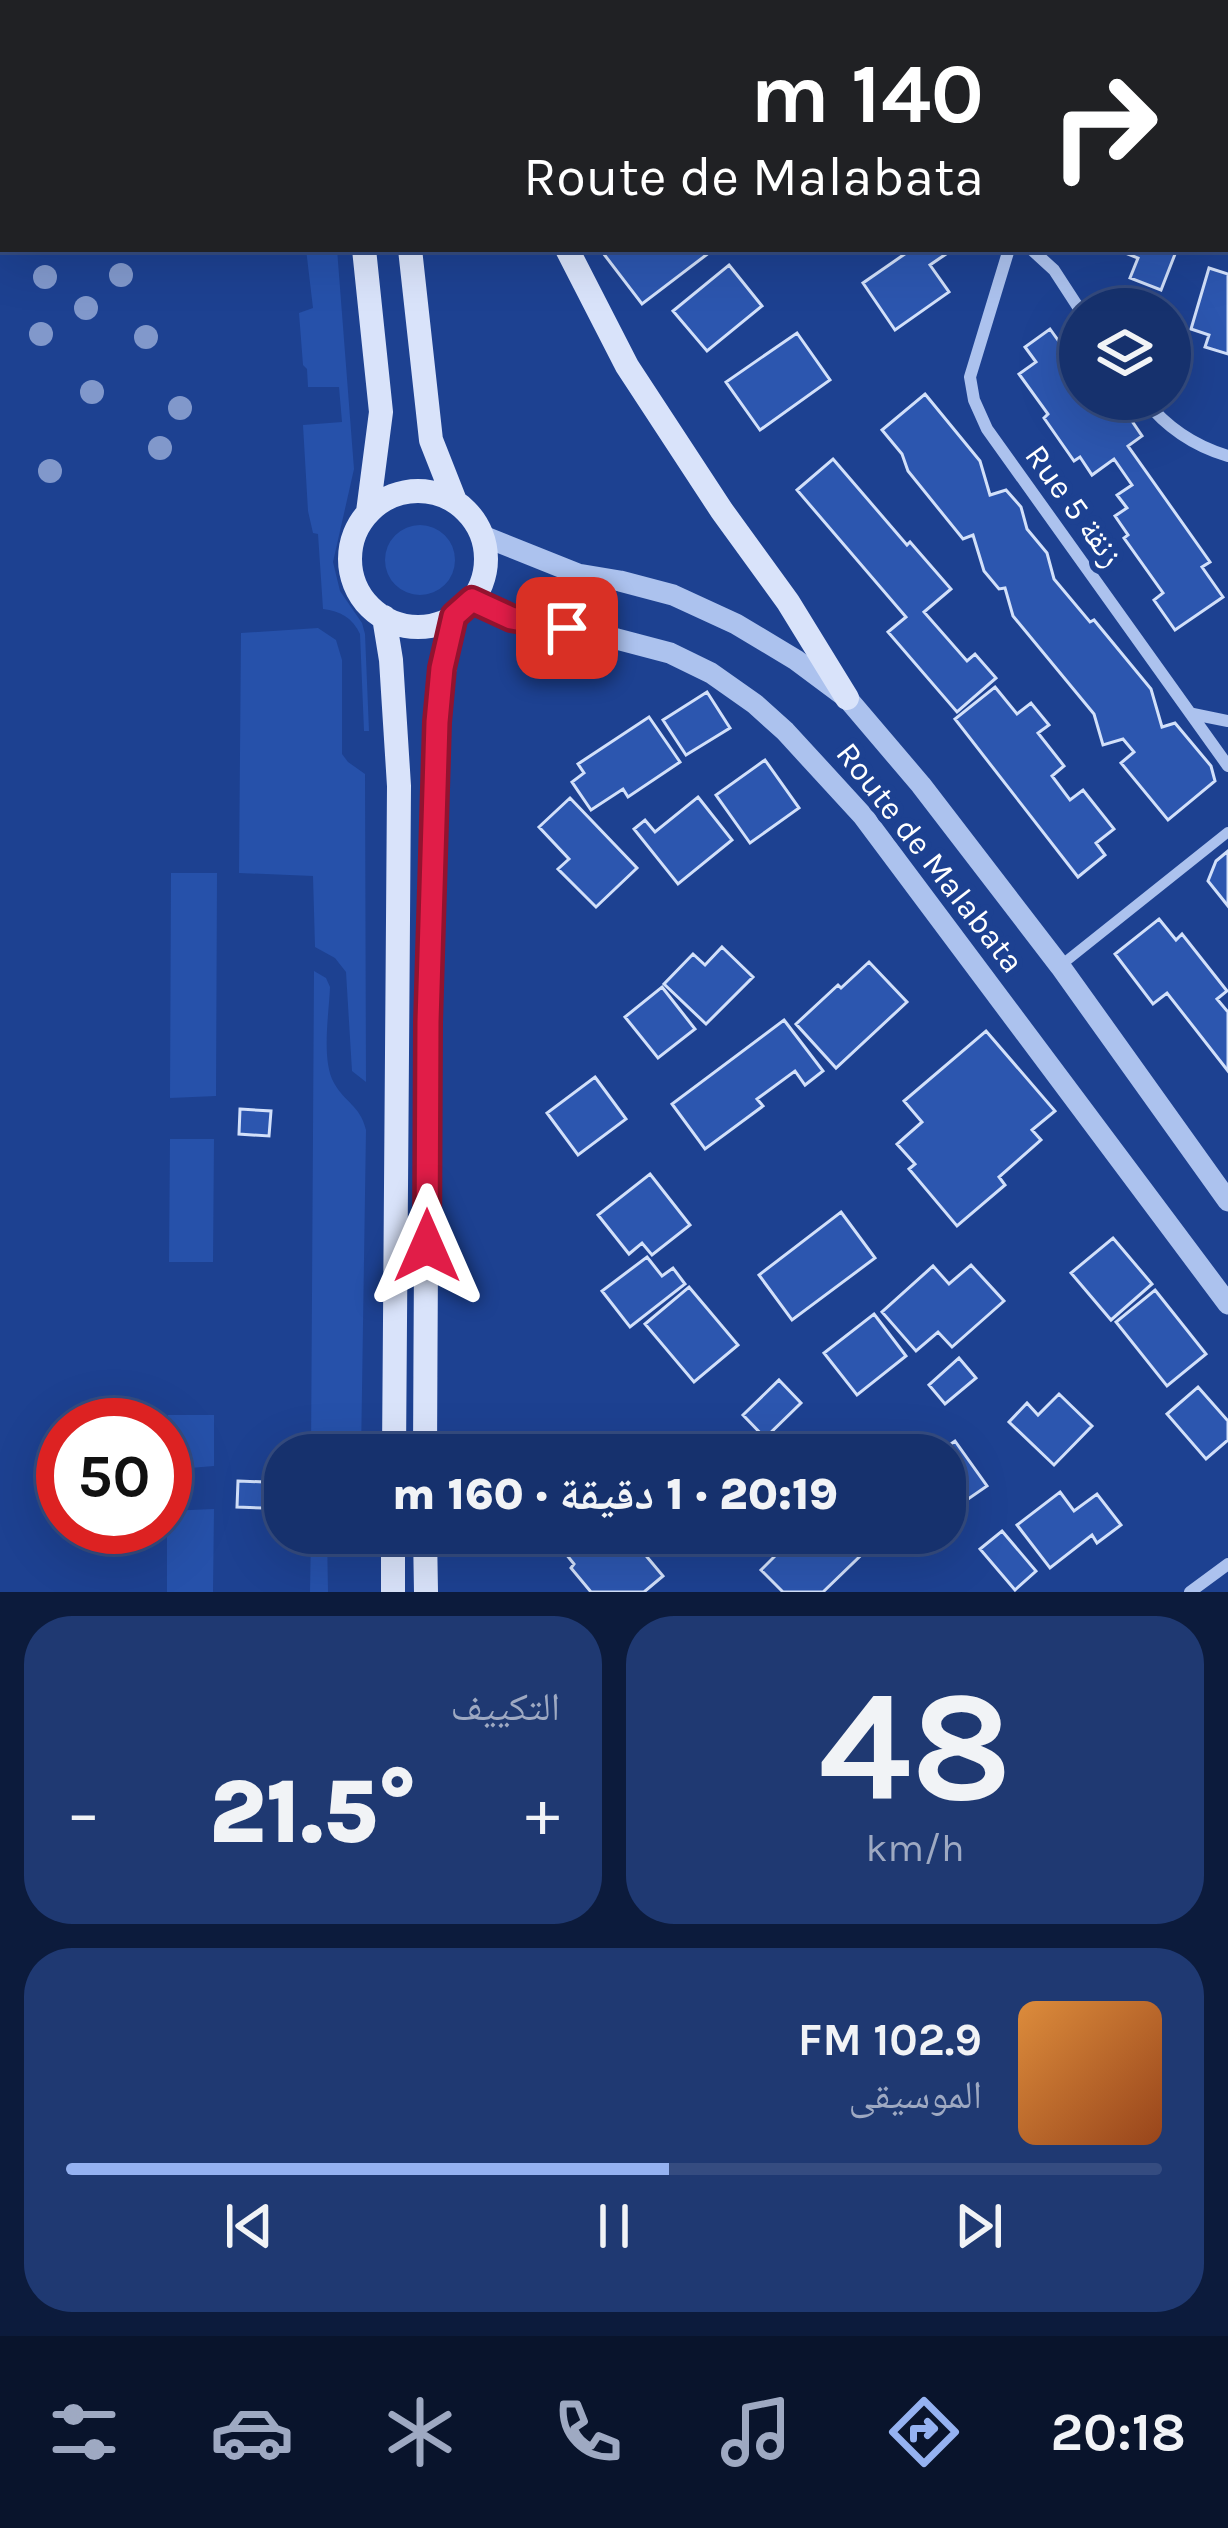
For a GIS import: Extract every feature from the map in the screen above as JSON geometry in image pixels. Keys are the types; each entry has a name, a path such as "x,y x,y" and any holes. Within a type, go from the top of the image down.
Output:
{"main road":[{"path":"364,252 381,412 368,512"},
{"path":"410,252 431,440 455,501"},
{"path":"569,252 627,366 848,698"},
{"path":"425,1434 428,1022 437,722 442,668 463,608 485,569 483,536 455,501 441,494 410,491 368,512 358,526 350,560 352,578 370,607 400,625 419,627 437,624 463,608"},
{"path":"383,617 392,660 399,786 394,1434"},
{"path":"393,1554 393,1592"},
{"path":"425,1554 426,1592"}],"street":[{"name":"Rue 5 زنقة","path":"1008,252 970,376 974,400 987,429 1228,766"},
{"path":"1034,252 1066,288"},
{"path":"1165,420 1188,439 1228,456"},
{"name":"Route de Malabata","path":"483,536 578,574 673,595 736,624 848,698 1060,966 1228,1201"},
{"name":"Route de Malabata","path":"463,608 670,653 712,673 785,730 863,816 1228,1304"},
{"path":"1192,714 1228,721"},
{"path":"1060,966 1228,832"},
{"path":"1190,1592 1228,1564"}],"shaded area":[{"path":"306,252 337,252 354,469 333,562 340,591 365,634 369,731 364,731 360,634 345,616 323,609 318,534 313,533 308,511 303,425 342,422 339,387 308,387 299,313 313,308"},
{"path":"420,525 444,536 455,560 444,584 420,595 396,584 385,560 396,536"},
{"path":"318,628 336,640 342,660 342,754 365,774 366,1082 352,1071 346,972 335,958 315,947 313,876 239,873 241,633"},
{"path":"171,873 217,873 216,1096 170,1098"},
{"path":"314,971 330,987 330,1073 366,1130 361,1434 311,1434"},
{"path":"170,1139 214,1139 213,1262 169,1262"},
{"path":"192,1415 214,1415 214,1466 192,1468"},
{"path":"214,1509 213,1592 167,1592 167,1554 192,1554 192,1510"},
{"path":"311,1554 327,1554 328,1592 310,1592"}],"building":[{"path":"602,252 710,252 642,304"},
{"path":"908,252 946,254 930,265 949,292 895,330 863,283"},
{"path":"1123,252 1176,252 1162,288 1130,278 1138,258"},
{"path":"729,265 762,306 707,351 673,311"},
{"path":"1209,268 1228,274 1228,354 1205,347 1209,335 1191,329"},
{"path":"1050,329 1059,342 1059,420 1131,420 1142,436 1128,446 1210,562 1202,567 1223,597 1175,630 1154,600 1163,593 1124,538 1128,535 1115,516 1127,508 1117,495 1132,485 1114,459 1092,475 1080,457 1074,461 1019,374 1036,362 1025,347"},
{"path":"797,333 830,380 760,430 726,382"},
{"path":"925,394 980,461 990,495 1006,490 1021,507 1027,529 1047,553 1054,579 1151,689 1162,727 1175,723 1211,766 1215,781 1168,820 1121,763 1134,752 1123,739 1103,745 1094,714 1013,616 1005,588 999,589 984,571 973,535 963,539 882,430"},
{"path":"833,459 951,589 924,612 967,661 975,654 996,678 957,712 888,632 906,617 797,490"},
{"path":"995,687 1017,714 1031,703 1049,725 1038,733 1064,766 1052,776 1070,800 1083,790 1114,829 1096,843 1105,855 1078,877 955,719"},
{"path":"707,692 730,728 686,755 663,720"},
{"path":"649,717 680,762 628,797 623,789 591,810 572,782 584,773 578,764"},
{"path":"765,760 799,808 750,843 716,795"},
{"path":"698,797 732,840 678,884 634,829 645,820 655,832"},
{"path":"570,798 637,868 596,907 558,869 569,859 539,827"},
{"path":"1228,851 1228,906 1208,881 1216,861"},
{"path":"1159,919 1176,940 1182,934 1227,991 1217,999 1228,1012 1228,1071 1167,993 1153,1004 1115,954"},
{"path":"722,947 753,977 706,1024 664,984 693,954 705,965"},
{"path":"869,962 907,1002 836,1068 796,1024"},
{"path":"662,987 695,1029 658,1058 625,1017"},
{"path":"784,1020 823,1071 805,1085 795,1071 757,1099 763,1106 705,1149 672,1104"},
{"path":"986,1031 1055,1111 1032,1130 1041,1140 999,1177 1005,1185 957,1226 909,1169 915,1164 897,1144 922,1122 904,1101"},
{"path":"595,1077 626,1119 578,1155 547,1113"},
{"path":"240,1109 271,1111 269,1136 239,1134"},
{"path":"650,1174 690,1225 652,1255 642,1243 629,1254 598,1215"},
{"path":"841,1212 875,1258 792,1320 759,1275"},
{"path":"1113,1238 1152,1284 1111,1320 1071,1273"},
{"path":"647,1257 662,1276 673,1268 685,1284 630,1327 602,1291"},
{"path":"971,1265 1004,1301 952,1347 938,1332 916,1351 882,1312 933,1266 949,1284"},
{"path":"689,1287 738,1345 694,1382 645,1324"},
{"path":"1155,1290 1206,1354 1167,1386 1116,1322"},
{"path":"874,1314 906,1356 857,1395 824,1353"},
{"path":"959,1358 976,1378 945,1404 929,1385"},
{"path":"779,1380 801,1403 769,1434 761,1434 743,1415"},
{"path":"1198,1387 1228,1421 1228,1440 1206,1459 1167,1414"},
{"path":"1059,1394 1092,1426 1054,1465 1009,1422 1027,1403 1038,1415"},
{"path":"966,1456 987,1486 966,1500"},
{"path":"238,1481 264,1482 263,1508 237,1507"},
{"path":"1060,1492 1074,1511 1097,1494 1121,1525 1097,1543 1092,1535 1050,1568 1017,1525"},
{"path":"1002,1531 1036,1571 1015,1590 980,1549"},
{"path":"566,1554 645,1554 663,1576 644,1592 591,1592 571,1568 574,1564"},
{"path":"777,1554 862,1554 823,1592 783,1592 761,1570"}],"route":[{"path":"427,1246 428,1022 442,668 454,616 472,600 511,618 567,628"}]}
